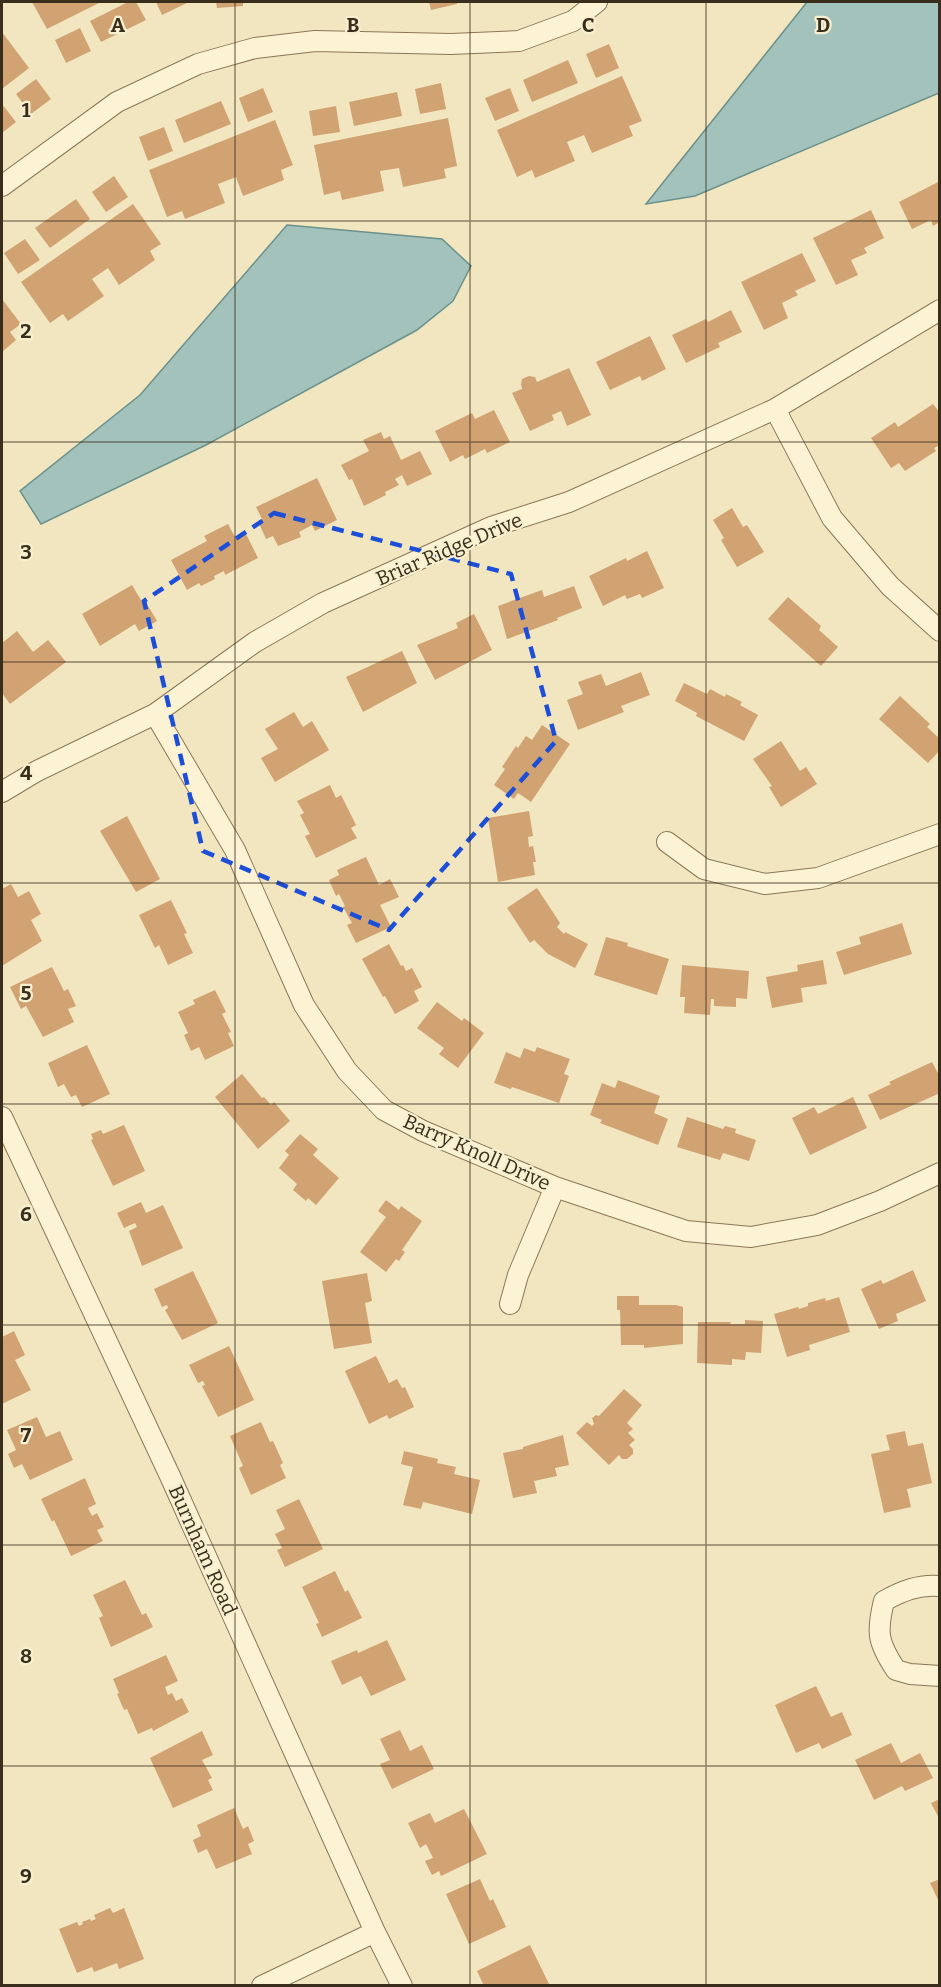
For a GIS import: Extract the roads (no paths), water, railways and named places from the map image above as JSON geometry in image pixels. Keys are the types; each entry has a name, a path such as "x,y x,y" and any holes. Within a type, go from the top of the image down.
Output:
{"street":[{"path":"2,186 117,102 198,63 255,48 315,41 451,44 519,41 573,21 597,2"},
{"name":"Briar Ridge Drive","path":"2,792 37,771 155,714 255,642 323,603 491,527 569,502 775,409 939,310"},
{"path":"775,409 832,518 890,586 939,631"},
{"name":"Barry Knoll Drive","path":"155,714 235,850 304,1005 347,1071 384,1110 423,1131 555,1187 686,1231 751,1237 817,1225 880,1201 939,1173"},
{"path":"667,842 704,868 765,884 818,878 939,834"},
{"name":"Burnham Road","path":"2,1117 175,1487 375,1932 402,1986"},
{"path":"510,1304 518,1275 555,1187"},
{"path":"939,1586 926,1585 902,1591 884,1601 879,1639 896,1670 910,1674 939,1676"},
{"path":"262,1986 375,1932"}],"water":[{"path":"807,2 939,2 939,93 695,196 646,204"},
{"path":"287,225 442,239 471,266 453,301 417,330 206,445 41,524 20,491 140,395"}]}
